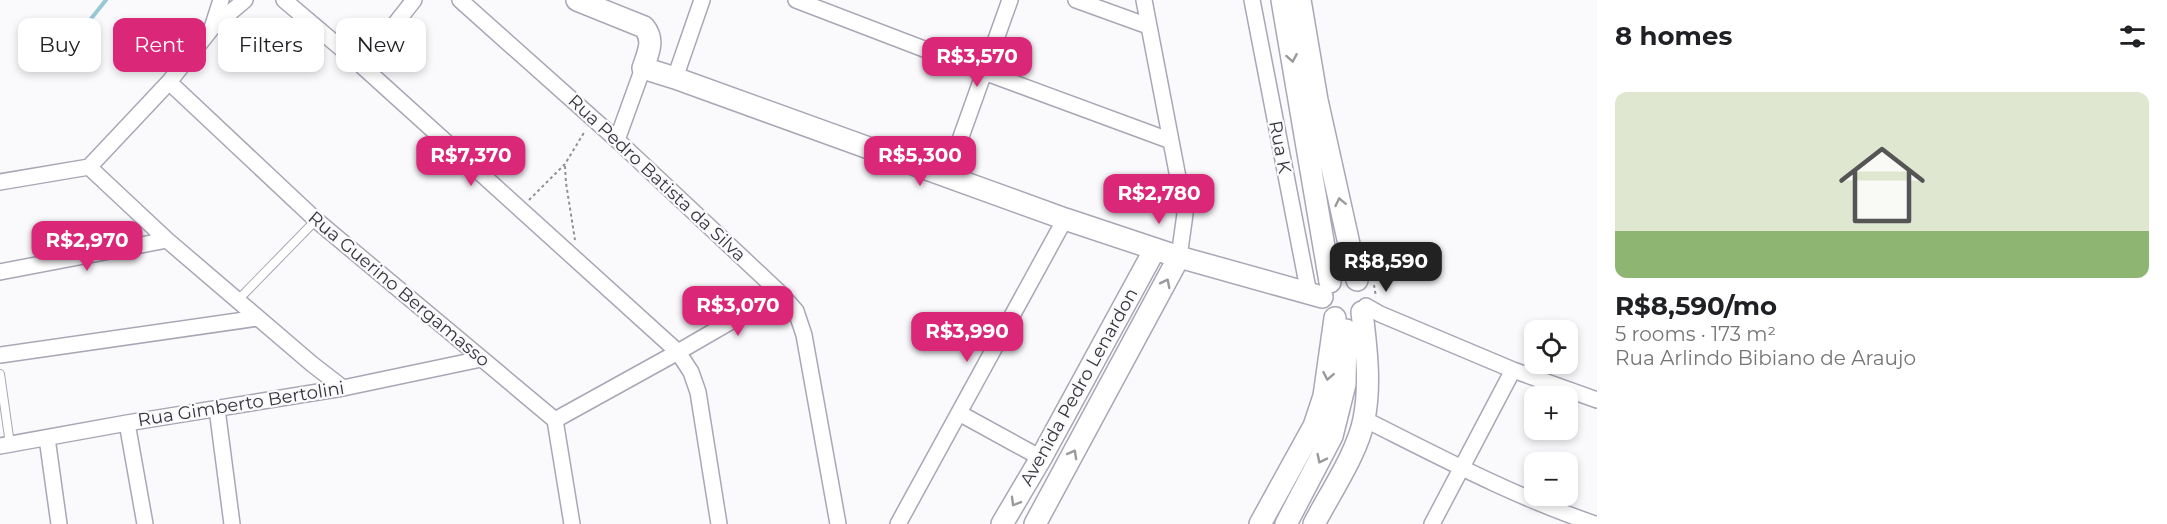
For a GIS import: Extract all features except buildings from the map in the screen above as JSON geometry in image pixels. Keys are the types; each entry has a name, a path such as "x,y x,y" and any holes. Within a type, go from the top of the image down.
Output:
{"street":[{"path":"212,28 221,0"},
{"path":"0,182 89,167 169,82 212,28 245,0"},
{"path":"284,0 336,44"},
{"path":"400,18 414,0"},
{"name":"Rua Pedro Batista da Silva","path":"460,0 475,6 780,293 796,311 804,335 838,524"},
{"path":"577,0 644,27 648,32 651,45 617,140"},
{"path":"675,78 702,0"},
{"path":"796,0 1171,141"},
{"path":"947,176 1010,0"},
{"path":"1076,0 1148,26"},
{"path":"1144,0 1185,214 1179,257"},
{"name":"Rua K","path":"1252,0 1320,291"},
{"path":"1282,0 1320,291 1328,313 1380,314 1513,370 1597,400"},
{"path":"1300,0 1317,100 1357,280"},
{"path":"643,68 1065,219 1179,257 1320,291"},
{"path":"369,72 678,352 691,372 698,392 719,524"},
{"name":"Rua Guerino Bergamasso","path":"169,82 316,220 555,420"},
{"path":"89,167 167,240 343,388"},
{"path":"898,524 1065,219"},
{"path":"1155,249 1184,228"},
{"path":"0,272 167,240"},
{"name":"Avenida Pedro Lenardon","path":"1002,524 1041,458 1155,249"},
{"name":"Avenida Pedro Lenardon","path":"1035,524 1179,257"},
{"path":"1260,524 1314,426 1352,314 1367,296 1364,287 1357,280 1348,276 1338,277 1320,291"},
{"path":"572,524 555,420 780,293"},
{"path":"1314,524 1356,444 1364,419 1368,381 1352,314"},
{"path":"1286,524 1332,436 1345,384 1352,314"},
{"path":"0,355 258,318"},
{"name":"Rua Gimberto Bertolini","path":"5,445 343,388 481,359"},
{"path":"1432,524 1463,469 1513,370"},
{"path":"217,409 232,524"},
{"path":"959,413 1041,458"},
{"path":"1364,419 1557,518 1595,524"},
{"path":"127,423 145,524"},
{"path":"47,438 59,524"}],"lane":[{"path":"238,300 316,220"},
{"path":"0,374 5,445"}],"path":[{"path":"520,209 565,164 593,118"},
{"path":"565,164 570,220 578,247"}],"waterway":[{"path":"92,18 106,0"}]}
